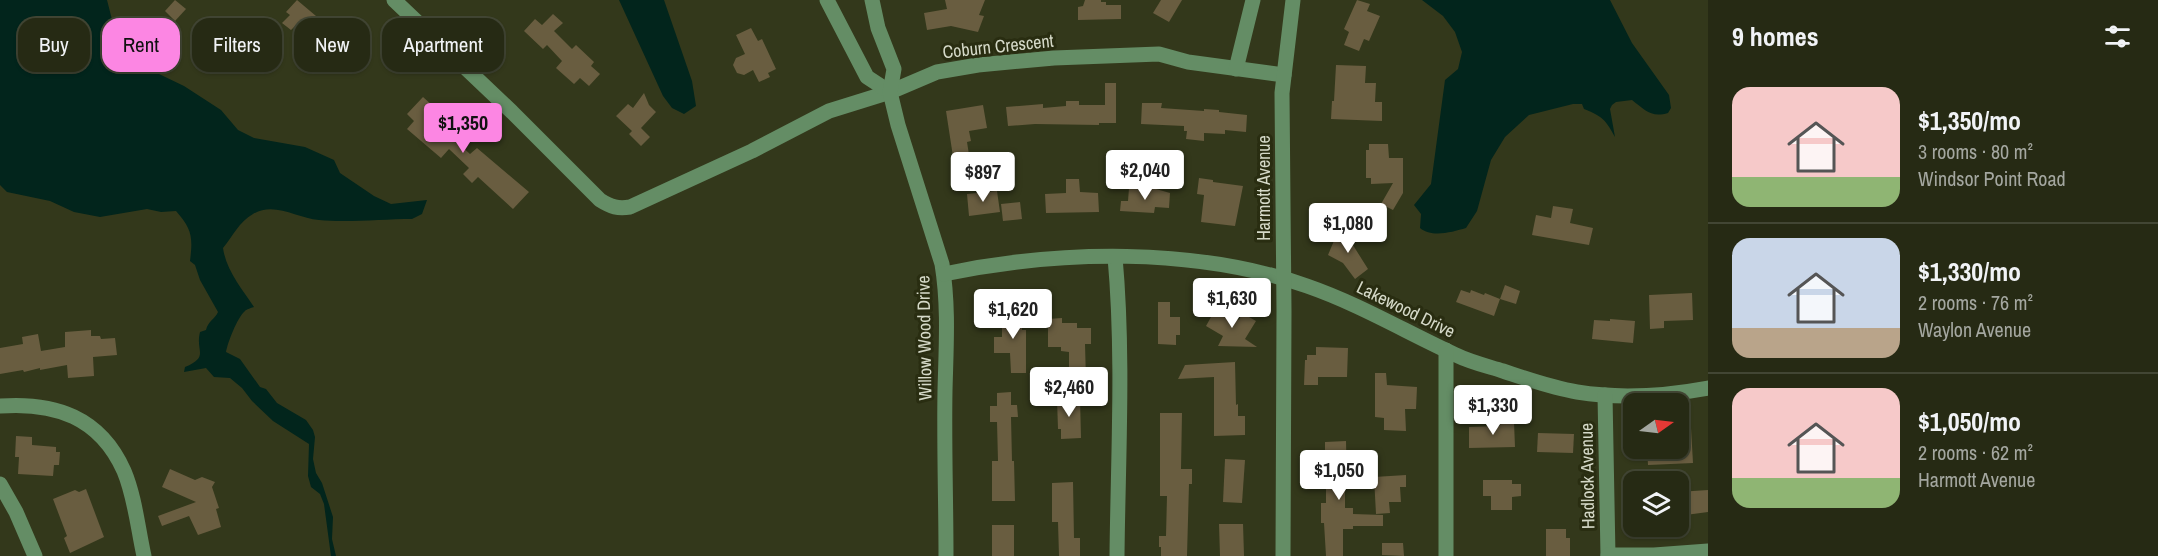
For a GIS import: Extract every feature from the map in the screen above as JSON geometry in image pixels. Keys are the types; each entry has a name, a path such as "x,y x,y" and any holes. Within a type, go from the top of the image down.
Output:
{"street":[{"name":"Coburn Crescent","path":"394,0 512,112 600,200 610,207 620,208 630,207 734,159 829,111 890,92 937,72 978,65 1054,58 1159,54 1188,62 1284,75"},
{"path":"827,0 867,77 890,92"},
{"name":"Willow Wood Drive","path":"872,0 878,28 894,69 890,92 898,125 944,274 947,299 946,556"},
{"path":"1236,69 1253,0"},
{"name":"Harmott Avenue","path":"1283,556 1282,93 1293,0"},
{"name":"Lakewood Drive","path":"944,274 1032,259 1081,256 1201,262 1283,279 1346,301 1458,356 1547,385 1577,392 1638,396 1708,388"},
{"path":"1115,257 1119,343 1117,556"},
{"path":"1446,350 1446,556"},
{"name":"Hadlock Avenue","path":"1605,395 1608,556"},
{"path":"0,406 39,406 61,411 73,415 104,439 124,472 144,556"},
{"path":"0,484 16,512 35,556"},
{"path":"1608,556 1679,555 1708,551"}],"water":[{"path":"0,0 107,0 112,18 102,18 102,72 157,72 184,86 221,110 238,130 254,138 305,147 334,160 340,173 374,196 391,204 427,200 422,214 412,219 330,221 311,219 286,211 261,210 236,229 223,248 231,272 254,307 245,311 239,319 226,352 240,359 260,387 266,389 277,403 306,420 313,430 315,437 313,459 333,517 332,539 336,556 331,556 324,504 320,494 311,487 308,476 309,444 273,421 230,378 214,377 206,368 184,372 185,367 197,360 199,356 200,332 206,330 218,312 200,280 195,265 190,261 190,234 176,211 161,212 147,209 100,217 74,212 50,201 7,192 0,185"},
{"path":"619,0 664,0 692,81 696,106 684,114 672,108 663,96"},
{"path":"1422,0 1610,0 1632,43 1669,95 1671,108 1668,113 1653,114 1632,100 1616,102 1610,109 1615,137 1603,119 1584,109 1582,104 1573,104 1529,115 1505,137 1491,160 1477,211 1466,228 1442,233 1425,231 1420,228 1421,214 1414,205 1431,184 1445,80 1458,69 1462,52 1455,32 1443,16"}],"building":[{"path":"175,0 186,9 178,18 172,18 165,11"},
{"path":"297,0 316,16 314,18 294,18 294,27 291,30 282,23 290,15 286,12"},
{"path":"945,0 985,0 979,15 984,16 978,32 951,26 927,30 924,13 947,9"},
{"path":"1085,0 1101,0 1101,2 1106,2 1106,5 1121,5 1121,19 1078,20 1078,7 1083,6"},
{"path":"1161,0 1182,0 1169,22 1153,13"},
{"path":"1357,0 1370,4 1367,11 1380,16 1369,41 1364,39 1359,51 1344,45 1349,32 1344,29"},
{"path":"553,14 563,23 554,31 572,49 576,45 594,62 591,66 600,74 589,86 580,78 574,84 556,68 562,61 547,45 543,49 524,31 535,19 542,25"},
{"path":"751,28 758,41 762,39 776,69 768,73 770,77 759,82 753,70 744,75 737,73 733,65 736,58 745,54 736,35"},
{"path":"1336,65 1366,66 1365,83 1376,83 1375,102 1382,102 1382,121 1331,119"},
{"path":"1105,83 1116,83 1116,123 1008,126 1006,107 1043,104 1043,108 1066,106 1066,101 1079,101 1079,105 1105,105"},
{"path":"644,93 649,105 656,112 641,128 650,137 641,146 629,134 632,131 616,116 628,104 633,108"},
{"path":"423,97 451,127 446,132 470,154 477,148 529,192 513,209 478,177 472,183 463,174 469,168 449,149 441,158 407,129 414,121 407,114"},
{"path":"1142,103 1162,103 1161,108 1219,110 1219,112 1247,115 1246,132 1225,130 1225,134 1204,133 1204,141 1186,139 1187,131 1184,131 1184,126 1141,124"},
{"path":"983,105 987,128 969,131 971,141 967,142 970,161 954,163 946,111"},
{"path":"1369,144 1388,144 1389,158 1403,158 1403,193 1393,210 1381,204 1393,183 1371,184 1371,178 1366,178 1366,150 1369,150"},
{"path":"1199,178 1243,186 1235,226 1201,222 1204,195 1197,194"},
{"path":"1066,179 1079,179 1080,192 1098,193 1099,212 1046,213 1045,194 1066,193"},
{"path":"1129,188 1156,189 1170,193 1169,208 1155,207 1154,213 1120,211 1121,201 1128,201"},
{"path":"997,191 1000,212 969,216 967,194"},
{"path":"1020,202 1022,219 1003,221 1001,204"},
{"path":"1553,206 1573,209 1570,223 1593,228 1589,245 1532,235 1536,215 1551,218"},
{"path":"1342,230 1354,235 1351,242 1368,269 1355,279 1343,263 1328,255 1336,236 1339,236"},
{"path":"1505,285 1520,291 1516,304 1500,299"},
{"path":"1461,290 1470,293 1471,290 1484,295 1485,293 1500,299 1494,316 1456,302"},
{"path":"1692,293 1693,320 1664,321 1664,328 1650,329 1649,295"},
{"path":"1158,302 1170,302 1170,317 1180,317 1180,335 1176,335 1176,345 1158,344"},
{"path":"1002,308 1022,308 1022,330 1026,330 1026,373 1011,373 1010,353 994,353 994,337 1002,337"},
{"path":"1216,308 1239,320 1242,313 1256,321 1245,339 1257,347 1218,346 1223,336 1206,326"},
{"path":"1062,318 1062,323 1077,323 1077,328 1091,328 1091,344 1085,344 1086,380 1069,380 1069,352 1061,351 1061,347 1048,347 1048,319"},
{"path":"1610,319 1635,321 1633,343 1592,339 1594,320 1610,321"},
{"path":"91,330 91,336 100,336 101,339 115,338 117,355 93,357 94,376 68,378 67,365 0,374 0,348 23,344 22,337 38,334 41,351 65,347 65,332"},
{"path":"1316,347 1348,348 1347,377 1318,377 1318,385 1304,385 1305,360 1307,360 1307,355 1316,355"},
{"path":"1235,362 1236,405 1238,404 1238,416 1245,416 1245,435 1214,436 1214,377 1178,379 1185,365"},
{"path":"1375,373 1386,373 1387,385 1417,387 1416,409 1405,409 1406,431 1384,430 1384,418 1375,417"},
{"path":"1011,392 1011,405 1017,405 1018,417 1011,417 1015,501 992,501 992,461 998,461 997,422 990,422 990,406 997,406 997,393"},
{"path":"1080,398 1081,438 1061,439 1061,429 1058,429 1057,399"},
{"path":"1160,413 1182,413 1181,469 1192,469 1192,484 1189,484 1187,556 1161,556 1161,547 1159,547 1159,536 1166,536 1167,496 1160,496"},
{"path":"1500,422 1514,422 1515,447 1469,448 1469,427 1500,426"},
{"path":"1689,428 1691,428 1693,463 1648,465 1648,459 1689,459"},
{"path":"1538,433 1574,434 1573,453 1537,452"},
{"path":"16,436 32,437 32,445 56,447 56,452 60,452 59,465 54,465 53,476 18,474 19,457 15,457"},
{"path":"1346,441 1345,508 1353,508 1353,514 1383,515 1383,526 1353,526 1353,529 1343,529 1343,556 1326,556 1324,523 1321,523 1321,503 1326,503 1326,474 1321,474 1321,459 1325,459 1325,442"},
{"path":"1225,459 1245,460 1242,503 1223,502"},
{"path":"170,469 195,480 202,477 215,482 212,487 219,508 216,509 221,527 198,535 189,516 162,526 158,516 196,502 162,487"},
{"path":"1406,475 1406,487 1400,487 1401,502 1389,502 1390,513 1376,514 1374,477"},
{"path":"1483,480 1512,480 1512,484 1521,484 1521,496 1512,497 1512,510 1491,510 1491,496 1483,496"},
{"path":"1073,482 1074,538 1080,538 1080,556 1059,556 1058,522 1052,522 1052,483"},
{"path":"86,489 104,537 70,553 64,538 67,536 53,499 75,490 79,492"},
{"path":"1708,490 1708,512 1689,515 1689,491"},
{"path":"1219,524 1243,524 1244,556 1220,556"},
{"path":"992,525 1014,525 1014,556 992,556"},
{"path":"1546,529 1566,529 1566,538 1570,538 1570,556 1546,556"},
{"path":"1382,543 1403,543 1404,556 1382,555"}]}
